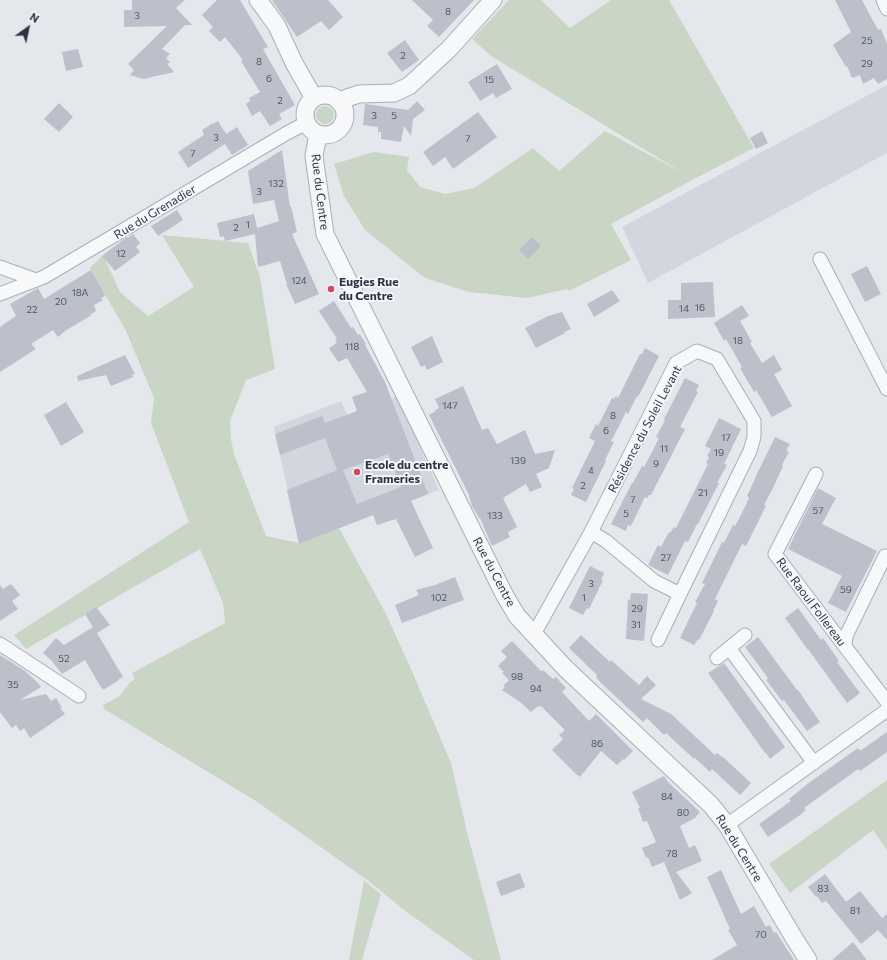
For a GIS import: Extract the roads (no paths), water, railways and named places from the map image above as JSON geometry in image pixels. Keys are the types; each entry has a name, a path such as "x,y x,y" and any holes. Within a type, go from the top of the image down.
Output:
{"street":[{"path":"258,0 277,26 294,62 314,98"},
{"path":"340,103 347,98 359,94 394,93 409,86 449,49 493,0"},
{"path":"883,0 887,9"},
{"path":"322,95 329,96 336,98 340,103 345,115 341,126 336,131 332,134 325,135 312,128 305,116 309,103 314,98 322,95"},
{"name":"Rue du Grenadier","path":"0,294 51,273 287,133 312,128"},
{"name":"Rue du Centre","path":"312,128 324,234 504,594 517,616 566,668 711,805 727,825 808,960"},
{"path":"820,259 887,389"},
{"path":"0,267 36,280"},
{"name":"Résidence du Soleil Levant","path":"534,634 591,532 676,363 697,351 717,360 754,421 754,437 750,451 658,640"},
{"name":"Rue Raoul Follereau","path":"816,474 775,554 887,702"},
{"path":"591,532 606,541 654,581 680,594"},
{"path":"845,646 846,636 885,556"},
{"path":"717,658 745,635"},
{"path":"0,644 79,696"},
{"path":"729,648 814,763"},
{"path":"727,825 887,710"}],"place":[{"name":"Eugies Rue du Centre","path":"331,289"},
{"name":"Ecole du centre Frameries","path":"357,472"}]}
